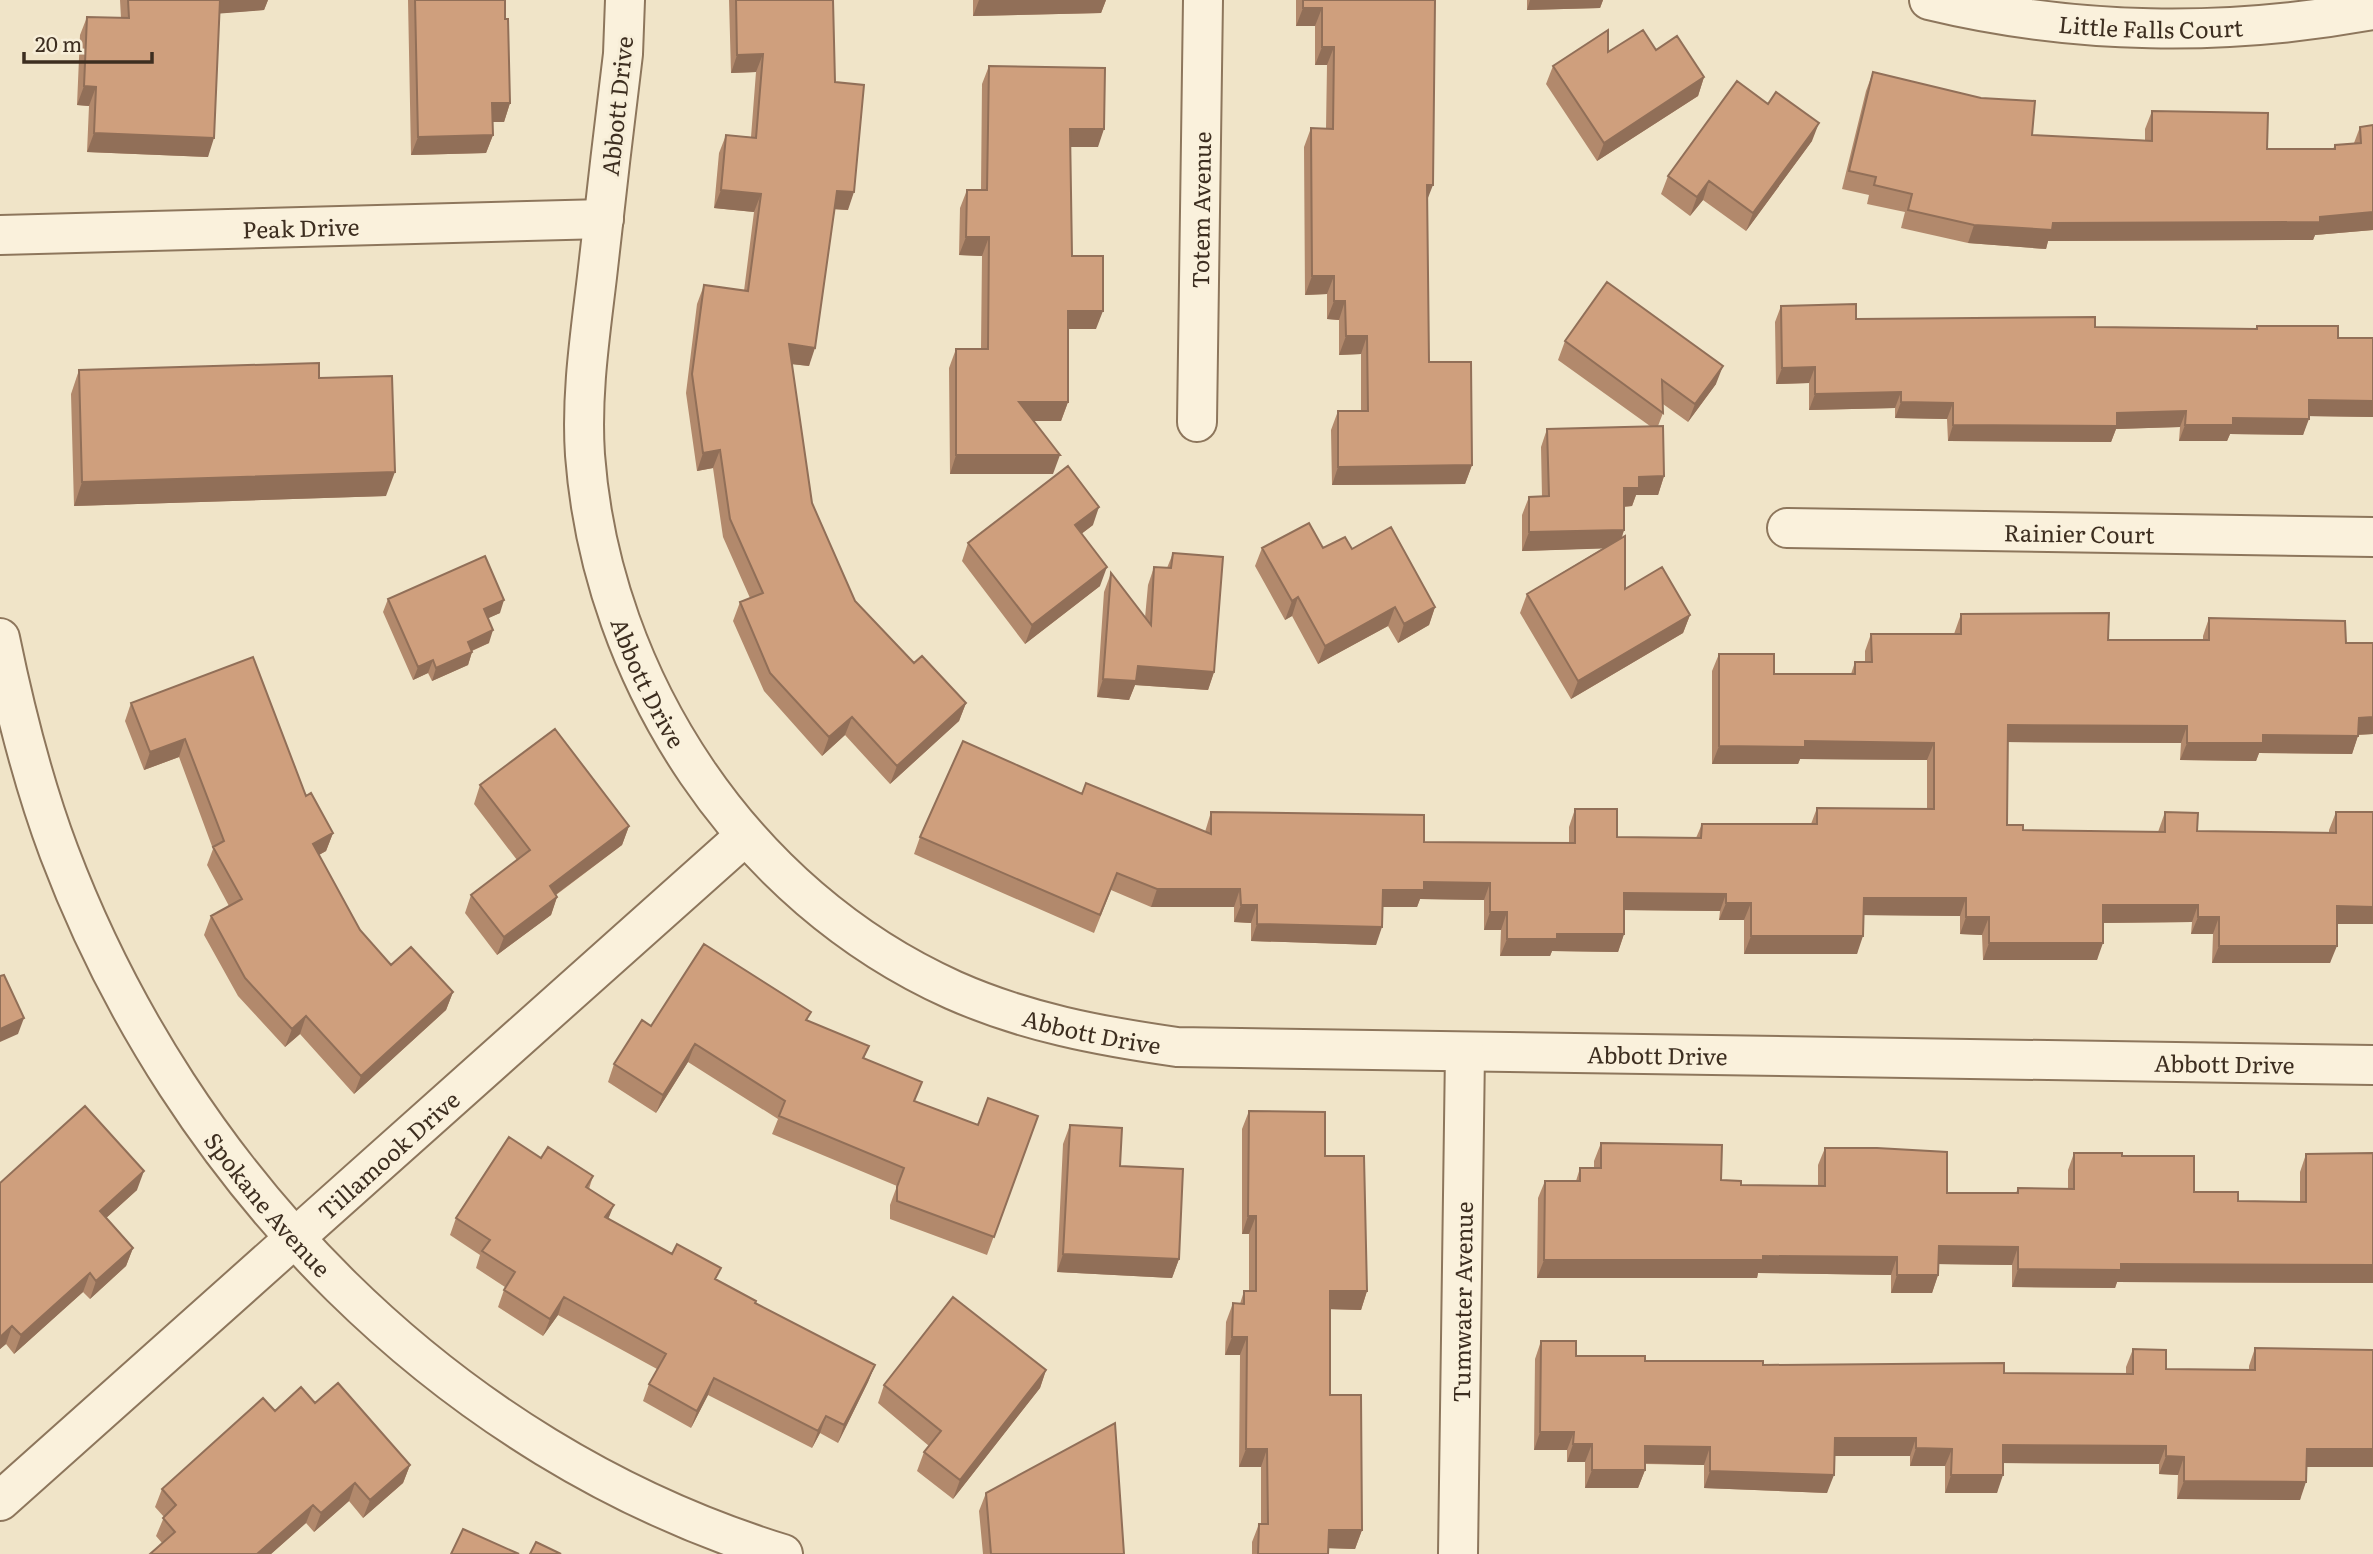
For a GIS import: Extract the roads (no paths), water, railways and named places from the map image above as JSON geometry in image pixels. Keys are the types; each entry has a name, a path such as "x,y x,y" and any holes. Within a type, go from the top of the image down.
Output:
{"street":[{"name":"Abbott Drive","path":"625,0 623,54 585,377 585,454 597,542 621,627 652,698 691,765 745,836 812,900 884,952 952,989 1024,1017 1100,1037 1177,1046 2373,1065"},
{"name":"Totem Avenue","path":"1197,422 1203,0"},
{"name":"Little Falls Court","path":"1929,0 1971,10 2085,26 2199,29 2313,21 2373,10"},
{"name":"Peak Drive","path":"0,234 604,219"},
{"name":"Rainier Court","path":"1787,528 2373,537"},
{"name":"Spokane Avenue","path":"0,638 19,729 55,840 102,951 153,1047 213,1138 293,1238 371,1317 449,1383 529,1438 630,1494 736,1540 783,1554"},
{"name":"Tillamook Drive","path":"0,1501 745,836"},
{"name":"Tumwater Avenue","path":"1458,1554 1465,1052"}]}
